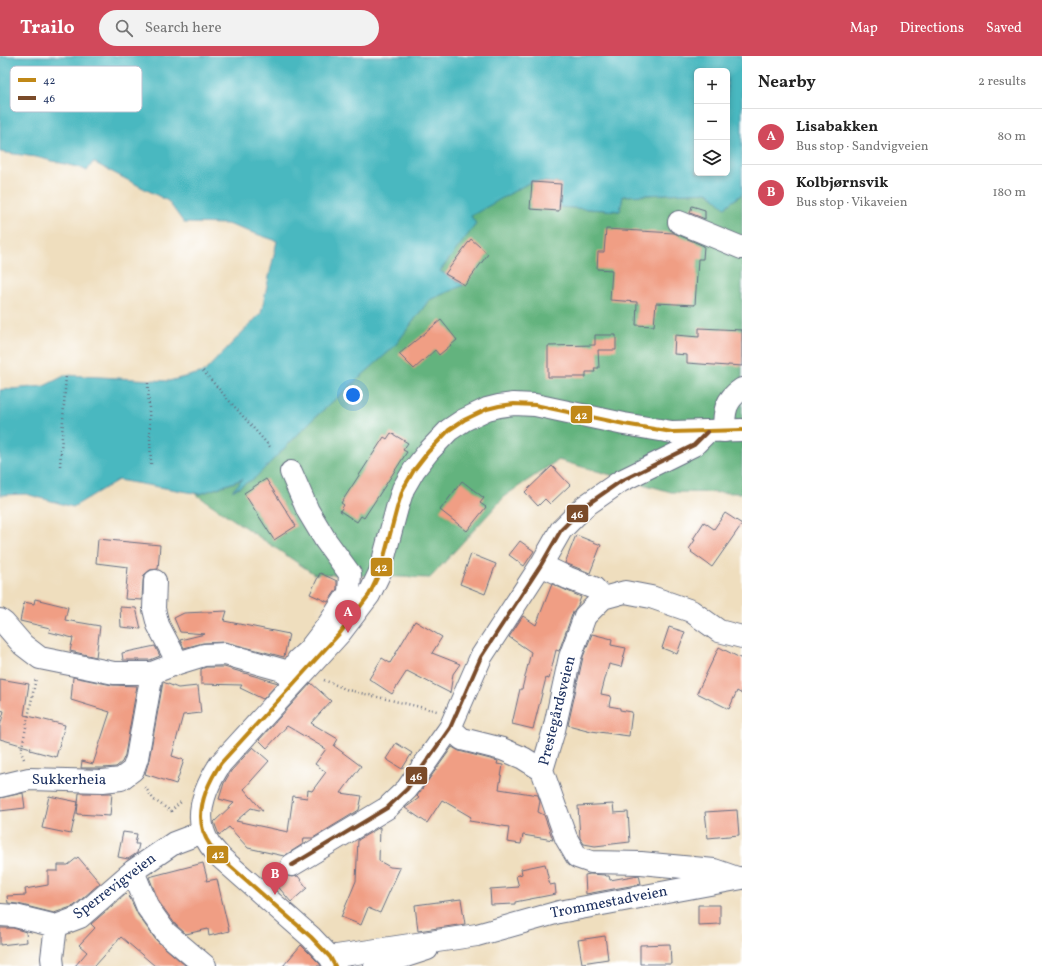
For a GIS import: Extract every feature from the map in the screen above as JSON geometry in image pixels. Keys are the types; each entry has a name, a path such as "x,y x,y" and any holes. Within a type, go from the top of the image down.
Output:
{"street":[{"path":"679,222 742,248"},
{"path":"724,431 724,419 727,404 733,396 742,389"},
{"path":"333,962 311,937 220,857 203,832 201,804 210,780 221,763 296,676 340,633 369,595 380,572 403,489 414,470 428,452 449,430 464,420 487,409 514,404 535,405 624,424 672,432 724,431"},
{"path":"292,865 387,808 408,789 452,722 481,657 541,565 561,530 585,506 622,481 724,431"},
{"path":"291,472 308,511 322,535 350,574 349,594 308,651 298,660 296,676"},
{"path":"541,565 594,588 603,598"},
{"path":"155,581 154,609 158,625 178,663"},
{"name":"Prestegårdsveien","path":"740,878 714,870 641,863 591,862 577,857 566,838 542,770 554,730 570,657 582,623 585,616 603,598 625,592 651,597 691,611 719,630 742,637"},
{"path":"0,620 23,645 40,658 114,672 152,673 204,655 226,654 282,670 296,676"},
{"path":"133,770 137,758 152,673"},
{"path":"452,722 462,739 502,749 523,758 542,770"},
{"name":"Sukkerheia","path":"0,786 29,779 103,781 121,779 133,770"},
{"name":"Sperrevigveien","path":"0,916 15,916 56,926 80,917 133,872 174,844 203,832"},
{"path":"133,872 148,908 166,933 205,966"},
{"name":"Trommestadveien","path":"375,966 410,954 558,912 740,878"},
{"path":"53,966 52,958 56,926"},
{"name":"Trommestadveien","path":"333,962 477,935"}],"path":[{"path":"203,371 271,448"},
{"path":"60,466 66,375"},
{"path":"148,383 151,464"},
{"path":"26,763 21,752 40,658"},
{"path":"296,676 437,711 452,722"},
{"path":"133,770 154,800 171,811 197,784 210,780"}],"green space":[{"path":"532,181 561,183 559,207 620,211 623,196 708,192 725,207 742,194 742,493 671,492 558,460 506,495 430,578 314,574 194,493 200,494 244,479 234,490 255,478 313,419 394,347 429,300 463,285 440,271 476,224 470,216"}],"water":[{"path":"0,56 742,56 742,194 725,207 708,192 623,196 620,211 559,207 560,183 532,181 471,216 476,224 440,271 464,285 429,300 394,347 313,419 255,478 232,491 243,479 200,494 118,480 73,507 26,494 0,495 0,390 44,386 66,375 169,381 204,372 261,313 277,241 227,224 184,223 168,201 93,162 87,171 81,168 36,157 0,152"}],"building":[{"path":"532,182 561,184 559,211 530,209"},
{"path":"692,206 705,210 705,219 690,213"},
{"path":"606,229 674,233 704,246 703,259 698,259 695,305 656,303 654,326 636,325 637,302 610,300 612,270 597,269 598,252 604,252"},
{"path":"471,239 488,254 465,285 445,274"},
{"path":"441,320 457,340 439,355 435,350 414,369 399,354"},
{"path":"699,328 742,330 742,366 687,363 687,355 674,354 675,335 699,337"},
{"path":"595,335 616,335 616,350 598,350 599,368 594,368 595,372 586,372 586,377 548,377 548,346 595,345"},
{"path":"391,433 408,443 403,450 407,452 364,518 361,516 357,522 340,511 344,505 341,503 384,437 387,439"},
{"path":"552,466 570,485 550,504 545,499 538,506 525,492"},
{"path":"266,479 296,526 274,540 244,493"},
{"path":"462,481 484,498 480,503 486,507 467,531 440,510"},
{"path":"725,513 742,524 712,567 689,549 695,540 693,539 704,522 714,529"},
{"path":"576,535 601,545 590,573 565,563"},
{"path":"98,539 160,545 158,569 150,570 144,575 142,600 125,599 128,567 96,563"},
{"path":"520,541 534,551 524,566 509,555"},
{"path":"471,554 496,564 485,594 460,584"},
{"path":"320,573 337,581 337,589 328,602 310,594"},
{"path":"552,584 581,597 573,612 559,651 556,650 549,679 546,678 533,729 512,724 531,652 509,637 523,616 536,625"},
{"path":"35,599 68,607 65,620 100,626 96,657 70,651 73,638 49,632 50,628 20,621 24,602 34,604"},
{"path":"120,607 136,608 141,629 121,627"},
{"path":"227,611 224,621 289,634 284,657 225,642 203,643 184,648 180,640 205,634 180,632 174,618 184,613"},
{"path":"415,621 442,637 432,653 460,664 453,674 450,693 407,671 392,694 369,679 382,658 390,663"},
{"path":"669,627 685,632 677,654 662,648"},
{"path":"592,634 612,639 611,645 626,648 621,667 609,664 601,694 611,696 609,706 632,712 629,736 591,731 568,725 583,657"},
{"path":"155,646 160,656 150,660 123,660 122,653"},
{"path":"719,647 742,659 742,694 737,691 729,709 697,693"},
{"path":"206,667 224,667 278,683 263,699 240,688 242,685 201,684 201,669"},
{"path":"73,677 112,685 137,686 125,755 122,762 116,767 81,768 82,761 93,764 110,712 71,700"},
{"path":"0,679 29,684 24,715 65,725 56,757 30,750 31,748 0,739 0,726 4,711 0,710"},
{"path":"163,682 178,688 198,686 201,713 183,715 172,756 184,760 176,784 145,774 149,760"},
{"path":"311,683 331,701 311,723 338,739 334,746 361,766 341,793 362,796 359,810 313,838 304,838 303,844 284,856 248,848 229,827 219,835 214,822 234,803 219,799 224,783 231,771 253,747 269,761 244,789 263,811 251,808 236,821 288,832 293,796 307,798 308,790 312,791 326,772 315,764 326,749 287,726 267,748 259,740"},
{"path":"396,743 412,753 402,769 386,759"},
{"path":"452,747 459,751 498,761 497,764 503,765 499,789 538,795 540,801 538,812 544,815 553,840 523,835 521,844 507,842 509,827 469,821 471,817 442,800 427,823 405,808 419,798 417,796"},
{"path":"23,793 25,808 0,811 0,798"},
{"path":"79,793 112,793 110,816 77,814"},
{"path":"49,796 78,802 71,834 42,828"},
{"path":"613,804 614,813 628,812 630,842 595,846 584,844 580,838 578,806"},
{"path":"737,810 739,835 708,838 705,812"},
{"path":"380,827 379,861 390,867 400,868 380,913 368,908 361,925 341,917 356,881 358,840"},
{"path":"123,832 137,834 135,844 139,844 137,853 128,859 118,857"},
{"path":"78,857 100,883 74,906 54,913 8,903 7,896 26,895 25,889 48,885 48,871 58,871 58,865 68,865"},
{"path":"203,863 207,878 206,881 217,879 229,931 209,936 208,929 186,934 175,924 159,902 149,877"},
{"path":"545,864 550,885 555,884 556,894 515,902 515,904 491,905 490,889 519,887 516,876 522,874 521,869"},
{"path":"590,874 609,876 610,880 639,875 641,884 586,894 585,875"},
{"path":"285,875 292,877 298,876 307,888 291,902 275,883"},
{"path":"126,894 130,898 138,915 156,940 186,966 155,966 121,937 95,966 75,966 87,952 79,945 95,928 91,924"},
{"path":"461,899 465,924 418,931 415,905"},
{"path":"698,905 720,905 720,924 698,925"},
{"path":"0,928 13,928 26,932 27,942 0,945"},
{"path":"605,936 608,959 582,963 578,940"},
{"path":"670,944 671,964 640,964 640,945"},
{"path":"301,945 320,964 321,966 283,966"}],"transit line":[{"name":"42","path":"335,966 330,957 311,937 220,857 211,846 204,835 201,824 202,803 205,792 221,763 340,633 369,595 380,572 403,489 414,470 428,452 449,430 464,420 487,409 514,404 535,405 624,424 672,432 742,430"},
{"name":"46","path":"292,865 387,808 407,789 450,728 481,657 541,565 561,530 585,506 621,481 694,445 707,432"}],"place":[{"name":"Lisabakken","path":"348,633"},
{"name":"Kolbjørnsvik","path":"275,895"}]}
